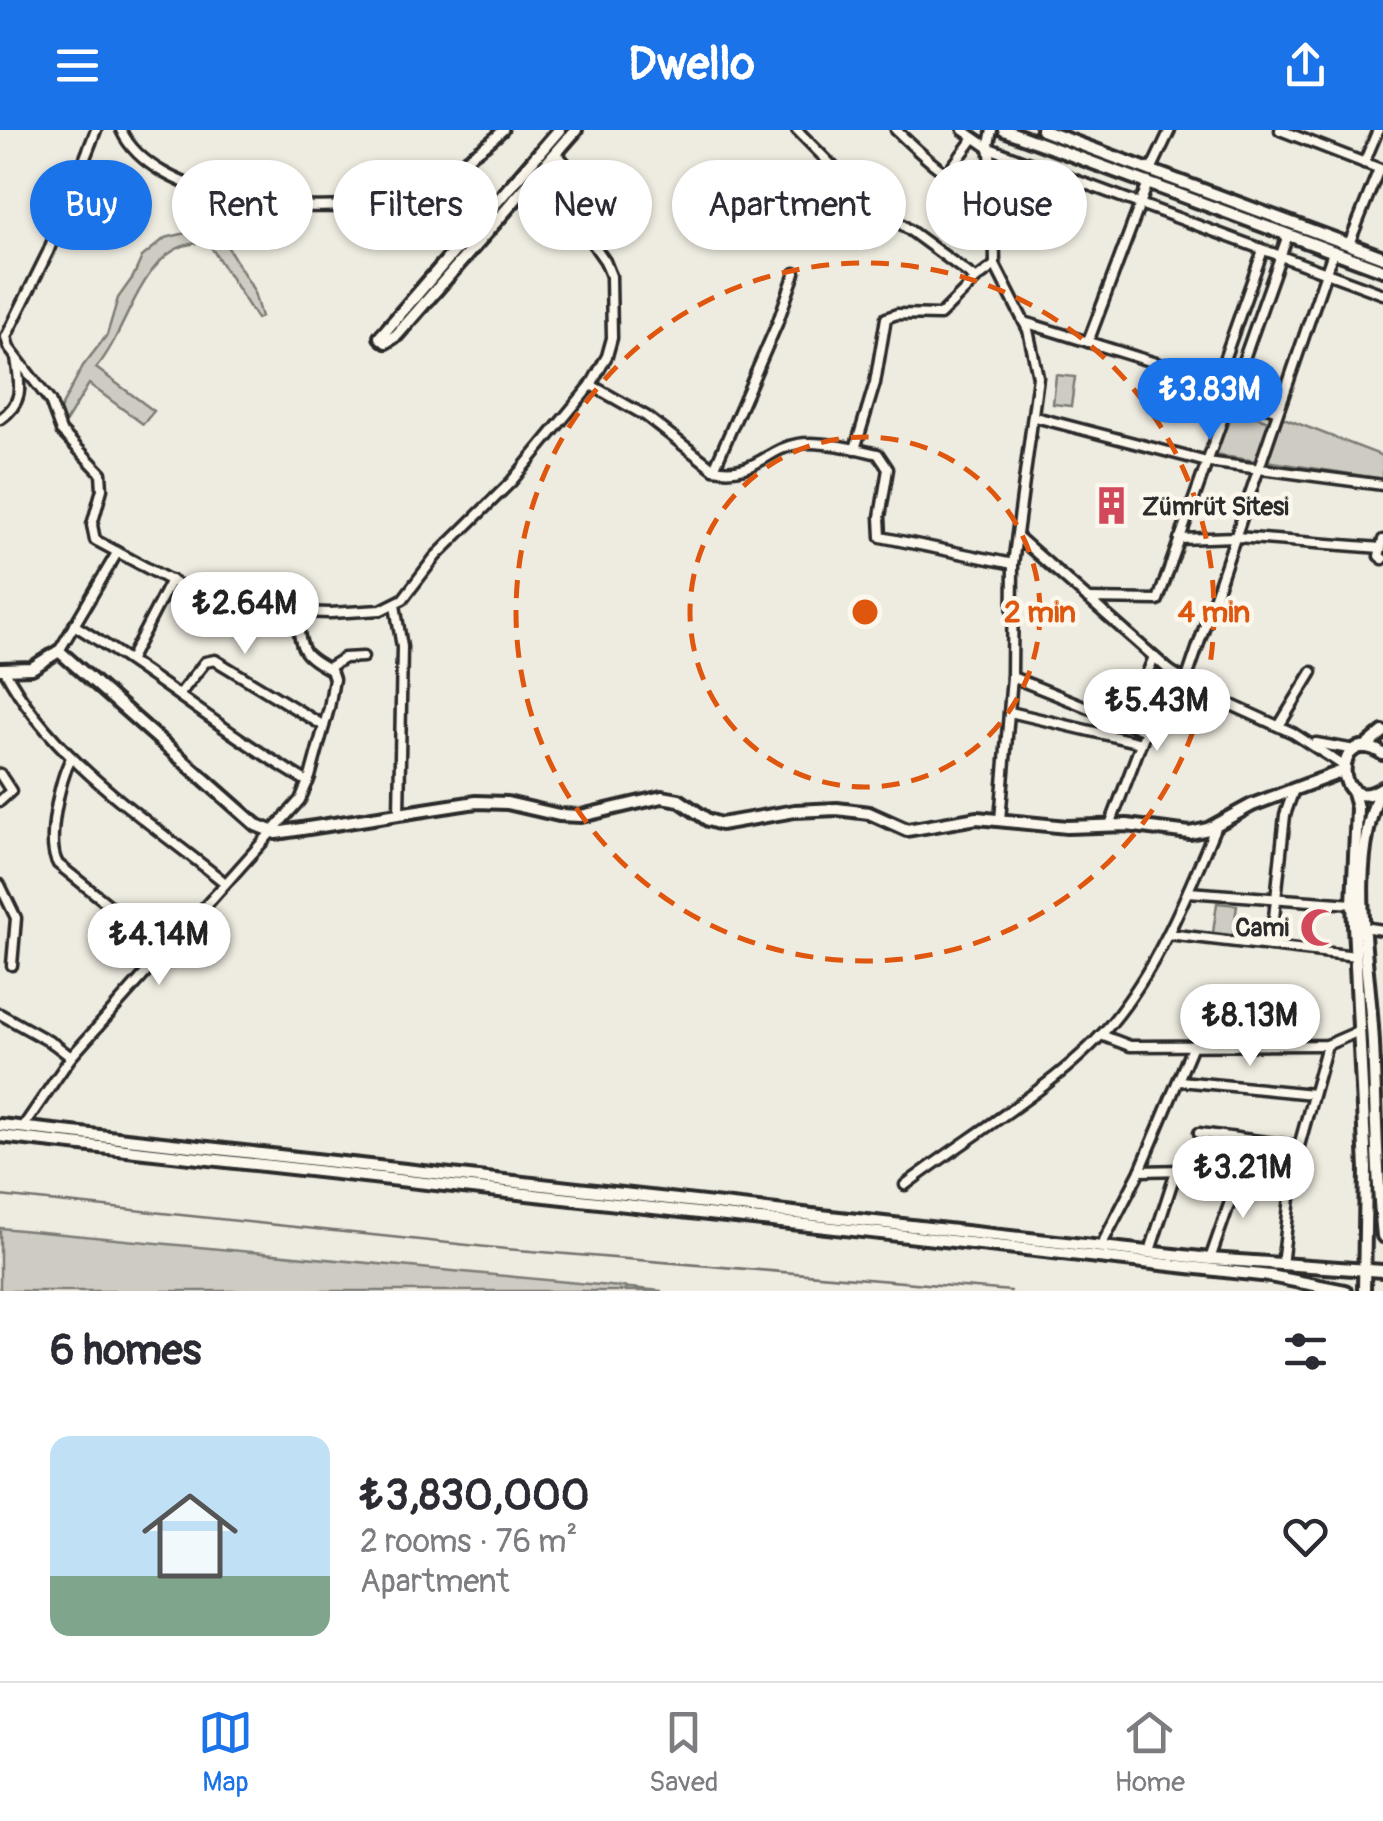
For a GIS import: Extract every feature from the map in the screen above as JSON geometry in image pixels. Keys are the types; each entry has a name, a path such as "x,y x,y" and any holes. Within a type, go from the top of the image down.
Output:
{"street":[{"path":"96,130 48,252 8,329 8,344 50,401 64,437 98,469 102,490 92,533 95,540 199,596 238,610 296,613 381,610 395,605 435,557 511,482 591,385 604,363 612,338 613,284 605,261 570,211 566,164 556,153"},
{"path":"120,130 141,157 207,191 258,204 300,206 370,203 423,182 484,149 503,130"},
{"path":"559,130 380,336 386,342 397,335 576,130"},
{"path":"797,130 859,193 976,280"},
{"path":"896,130 931,160"},
{"path":"963,130 989,148 1383,294"},
{"path":"990,160 992,130"},
{"path":"1004,130 1383,270"},
{"path":"1042,130 1383,257"},
{"path":"1152,170 1170,130"},
{"path":"1280,130 1381,170 1348,244"},
{"path":"1364,163 1378,130"},
{"path":"809,141 818,132"},
{"path":"958,160 973,140"},
{"path":"1088,342 1148,183"},
{"path":"1088,600 1158,600 1288,235"},
{"path":"995,250 995,265 1024,322 1038,367 1035,417 1013,564 1012,677 1000,820"},
{"path":"1216,382 1263,250"},
{"path":"1186,680 1333,252"},
{"path":"854,449 874,383 886,318 897,314 940,315 995,265"},
{"path":"714,469 795,273"},
{"path":"1024,322 1216,382 1278,412"},
{"path":"0,419 16,407 21,394 15,355"},
{"path":"591,385 656,422 714,469 751,466 800,443 878,454 888,465 881,537 1013,564"},
{"path":"1035,417 1206,462 1383,484"},
{"path":"1018,537 1169,670 1203,692 1307,740 1343,768 1357,808 1353,904 1366,1169 1364,1291"},
{"path":"1179,539 1236,537 1382,544 1379,556 1383,559"},
{"path":"2,669 32,668 45,663 59,650 117,553"},
{"path":"130,659 171,580"},
{"path":"395,605 402,647 399,814"},
{"path":"23,1127 70,1056 300,800 324,726 334,679 328,668 312,662 306,654 296,613"},
{"path":"74,625 130,659 266,758 308,782"},
{"path":"59,650 256,826 271,832 489,802 581,816 662,797 679,800 721,824 837,809 869,813 907,830 966,818 1067,828 1110,825 1183,833 1202,831 1343,768 1360,748 1383,732"},
{"path":"328,668 344,658 363,657"},
{"path":"1126,723 1154,657"},
{"path":"179,695 205,662 215,660 324,726"},
{"path":"2,669 34,718 71,758 224,882"},
{"path":"1110,825 1169,670"},
{"path":"1279,726 1312,672"},
{"path":"1012,677 1146,731"},
{"path":"1010,712 1142,742"},
{"path":"1307,740 1383,754"},
{"path":"71,758 62,781 52,839 56,861 124,917 162,956"},
{"path":"0,774 11,792 0,801"},
{"path":"1352,788 1366,794 1381,788"},
{"path":"1381,788 1365,849 1362,927 1378,1040 1376,1172 1383,1236"},
{"path":"1272,946 1286,815 1293,792"},
{"path":"905,1185 1077,1058 1101,1035 1126,1004 1168,934 1218,823"},
{"path":"0,885 16,918 12,965"},
{"path":"1188,892 1353,904"},
{"path":"1362,927 1383,930"},
{"path":"1168,934 1356,956"},
{"path":"0,1014 70,1056"},
{"path":"1101,1035 1125,1046 1327,1045 1359,1031"},
{"path":"1100,1246 1140,1171 1193,1045"},
{"path":"1282,1266 1294,1164 1327,1045"},
{"path":"1180,1081 1313,1094"},
{"path":"0,1125 1210,1259 1383,1271"},
{"path":"1199,1133 1298,1146"},
{"path":"0,1136 1270,1276 1344,1291"},
{"path":"1140,1171 1240,1170 1272,1175 1294,1164"},
{"path":"1210,1259 1240,1170"},
{"path":"1150,1252 1176,1171"}],"shaded area":[{"path":"172,236 172,250 177,250 154,269 96,368 154,411 143,424 89,384 65,423 58,413 83,366 107,335 118,298 142,257"},
{"path":"213,250 229,250 253,289 261,317 257,319"},
{"path":"1056,375 1075,377 1071,406 1053,404"},
{"path":"1230,407 1271,422 1257,461 1215,455"},
{"path":"1281,417 1383,456 1383,479 1266,461"},
{"path":"1217,903 1237,905 1233,936 1213,933"},
{"path":"0,1228 662,1291 0,1291"}],"waterway":[{"path":"0,1196 506,1249 1011,1291"}],"place":[{"name":"Zümrüt Sitesi","path":"1112,506"},
{"name":"Cami","path":"1319,927"}]}
